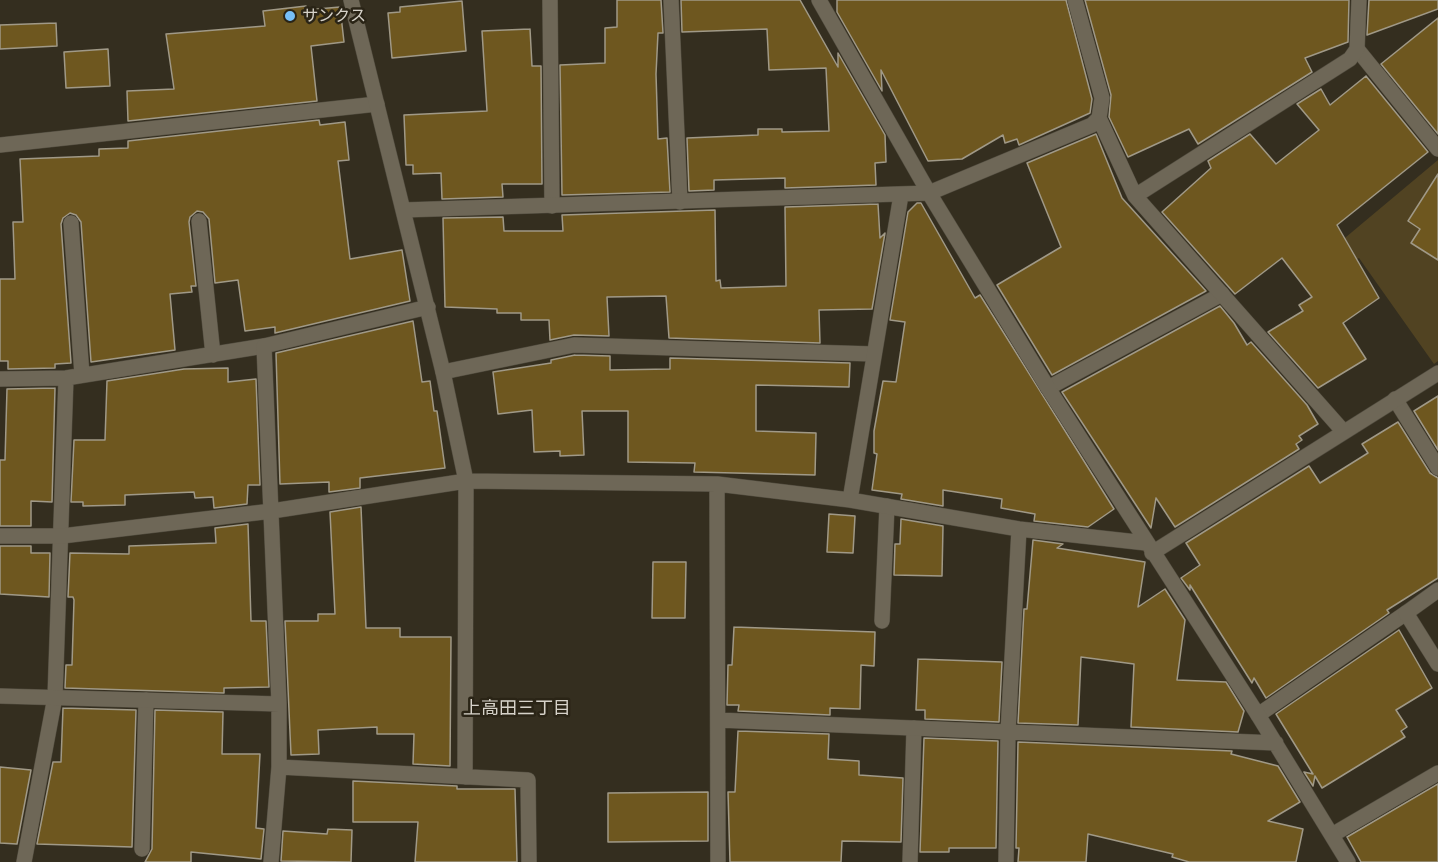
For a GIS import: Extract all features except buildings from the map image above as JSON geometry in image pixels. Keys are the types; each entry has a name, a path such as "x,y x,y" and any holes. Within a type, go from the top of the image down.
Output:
{"street":[{"path":"351,0 428,307 466,481 465,777"},
{"path":"550,0 552,206"},
{"path":"671,0 680,202"},
{"path":"819,0 928,193 1149,548 1276,743 1348,862"},
{"path":"1075,0 1102,98 1099,118 1135,196 1343,431"},
{"path":"1135,196 1350,59 1357,49 1359,0"},
{"path":"1357,49 1438,149"},
{"path":"0,145 377,104"},
{"path":"403,210 928,193 1092,125 1099,118"},
{"path":"850,500 901,195"},
{"path":"199,221 213,355"},
{"path":"71,223 82,375"},
{"path":"1048,388 1222,294"},
{"path":"0,379 66,378 213,355 264,346 428,307"},
{"path":"443,372 574,345 874,354"},
{"path":"264,346 279,704 279,767 272,862"},
{"path":"0,536 62,536 272,511 466,481 717,484 850,500 1019,529 1149,548 1438,373"},
{"path":"24,862 55,697 66,378"},
{"path":"1395,399 1438,468"},
{"path":"717,484 718,862"},
{"path":"882,621 886,506"},
{"path":"1006,862 1008,732 1019,529"},
{"path":"1258,715 1438,590"},
{"path":"1406,613 1438,664"},
{"path":"0,696 279,704"},
{"path":"142,849 146,700"},
{"path":"718,720 1276,743"},
{"path":"910,862 914,728"},
{"path":"279,767 528,780 529,862"},
{"path":"1332,835 1438,773"}],"shaded area":[{"path":"1438,160 1438,361 1434,364 1359,258 1315,283 1321,258"}],"place":[{"name":"サンクス","path":"290,16"}],"district":[{"name":"上高田三丁目","path":"517,708"}]}
